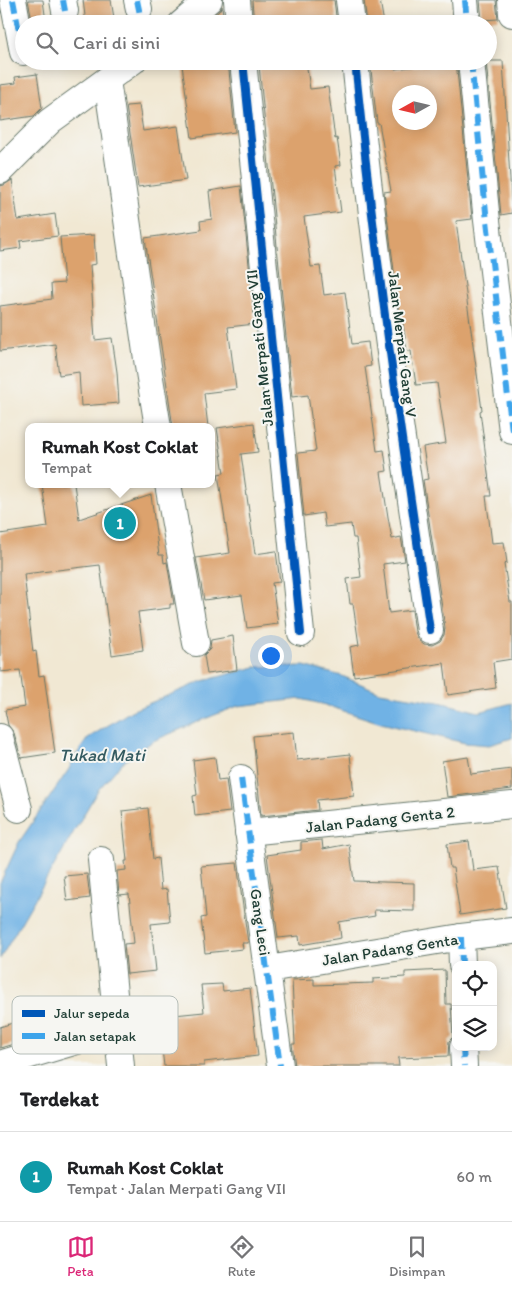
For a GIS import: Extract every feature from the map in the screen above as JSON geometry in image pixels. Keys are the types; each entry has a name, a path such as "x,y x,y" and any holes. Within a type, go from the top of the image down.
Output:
{"street":[{"path":"13,0 16,15"},
{"path":"192,15 209,0"},
{"path":"237,0 239,15"},
{"path":"349,0 351,15"},
{"path":"465,0 466,15"},
{"path":"511,0 512,14"},
{"path":"0,171 50,121 121,70"},
{"name":"Jalan Merpati Gang VII","path":"244,70 301,633"},
{"name":"Jalan Merpati Gang V","path":"356,70 396,401 430,630"},
{"path":"472,70 486,212 512,431"},
{"path":"107,80 157,423"},
{"path":"169,488 196,643"},
{"path":"0,737 20,809"},
{"name":"Gang Leci","path":"241,778 280,1066"},
{"name":"Jalan Padang Genta 2","path":"248,832 512,805"},
{"path":"101,860 114,996"},
{"name":"Jalan Padang Genta","path":"268,969 461,937 512,931"},
{"path":"461,937 462,961"},
{"path":"464,1051 464,1066"},
{"path":"0,1064 33,1054"}],"water":[{"name":"Tukad Mati","path":"304,666 342,676 380,692 439,702 479,712 512,703 512,738 489,745 465,743 381,723 301,699 238,706 153,741 122,763 98,790 0,959 0,883 19,842 88,738 131,711 203,681 255,667"}],"building":[{"path":"28,0 43,0 45,15 31,15"},
{"path":"83,0 111,0 114,15 85,15"},
{"path":"252,0 334,0 336,15 253,15"},
{"path":"364,0 380,0 382,15 366,15"},
{"path":"480,0 496,0 498,19 497,15 482,15"},
{"path":"222,6 223,15 214,15"},
{"path":"497,61 503,61 512,213 501,215 487,70 497,70"},
{"path":"183,70 229,70 235,132 192,138"},
{"path":"259,70 307,70 310,89 328,87 335,139 337,138 341,165 335,166 341,212 304,217 311,267 320,266 324,295 345,292 352,344 368,342 371,366 365,367 377,451 384,450 387,471 381,472 388,517 392,539 401,537 405,561 383,564 389,613 412,610 415,632 418,639 424,644 432,645 440,641 444,635 445,628 423,480 428,479 423,447 446,443 437,383 416,385 411,351 407,351 403,324 401,325 384,192 391,191 379,123 377,123 371,70 457,70 472,219 456,221 482,410 480,411 491,496 486,496 492,543 504,542 507,563 504,564 510,602 512,602 512,659 493,662 496,688 448,695 444,663 354,676 350,647 359,645 353,604 350,604 347,579 361,577 356,538 353,538 351,524 325,527 323,513 304,516 298,453 316,451 308,395 292,397"},
{"path":"37,74 42,108 34,116 0,121 0,85 16,83 15,77"},
{"path":"139,105 143,131 178,126 186,180 138,187 126,106"},
{"path":"12,180 18,220 55,214 58,236 20,241 21,248 0,251 0,186"},
{"path":"241,186 255,324 228,327 236,389 204,393 208,423 172,423 145,238 201,230 200,221 212,219 209,191"},
{"path":"94,235 96,264 90,265 95,340 112,338 119,403 81,406 79,372 59,375 55,344 0,351 0,306 52,299 51,284 64,283 60,237"},
{"path":"254,423 258,452 241,454 255,554 276,551 280,582 272,583 278,624 247,628 242,595 204,600 196,558 230,553 218,474 224,473 217,428"},
{"path":"43,488 75,488 79,519 151,495 159,555 163,555 164,563 167,562 174,604 170,604 170,608 138,612 143,650 112,655 100,565 24,574 33,652 36,651 39,676 44,675 55,753 21,758 14,733 8,725 5,710 25,707 20,670 0,672 0,534 48,527"},
{"path":"233,636 237,670 207,674 204,655 210,649 211,640"},
{"path":"294,732 297,760 350,754 354,796 317,800 318,810 261,816 253,736"},
{"path":"215,757 218,780 226,779 230,812 195,816 193,796 197,795 193,760"},
{"path":"468,757 471,774 512,769 512,789 447,797 442,761"},
{"path":"148,808 153,859 158,858 161,890 167,889 170,922 151,924 156,971 127,974 124,944 134,943 129,894 119,895 117,871 126,870 125,861 127,861 122,811"},
{"path":"322,840 323,849 349,844 354,881 414,883 414,911 374,910 375,916 339,922 341,938 300,945 299,936 278,938 267,855 301,850 301,842"},
{"path":"469,841 473,870 499,867 506,908 460,915 453,868 450,868 447,844"},
{"path":"237,863 248,943 242,943 243,949 205,953 201,918 206,917 201,866"},
{"path":"87,874 90,898 67,901 64,876"},
{"path":"445,970 446,1004 451,1004 452,1020 452,1038 449,1041 448,1056 398,1058 399,1066 295,1066 292,1044 295,1044 292,980 314,979 314,985 373,983 373,979 405,977 405,972"},
{"path":"222,984 223,991 250,988 258,1056 204,1062 204,1066 164,1066 163,1054 178,1054 178,1015 204,1012 201,985"},
{"path":"12,1023 12,1044 0,1048 0,1027"}],"marked path":[{"path":"13,0 16,15"},
{"path":"63,0 65,11"},
{"path":"137,0 140,15"},
{"path":"465,0 466,15"},
{"path":"472,70 486,212 512,431"},
{"path":"241,778 280,1066"},
{"path":"461,937 462,961"},
{"path":"463,1051 464,1066"}],"cycle path":[{"path":"244,70 301,633"},
{"path":"356,70 380,275 430,630"}],"place":[{"name":"Rumah Kost Coklat","path":"120,523"}]}
